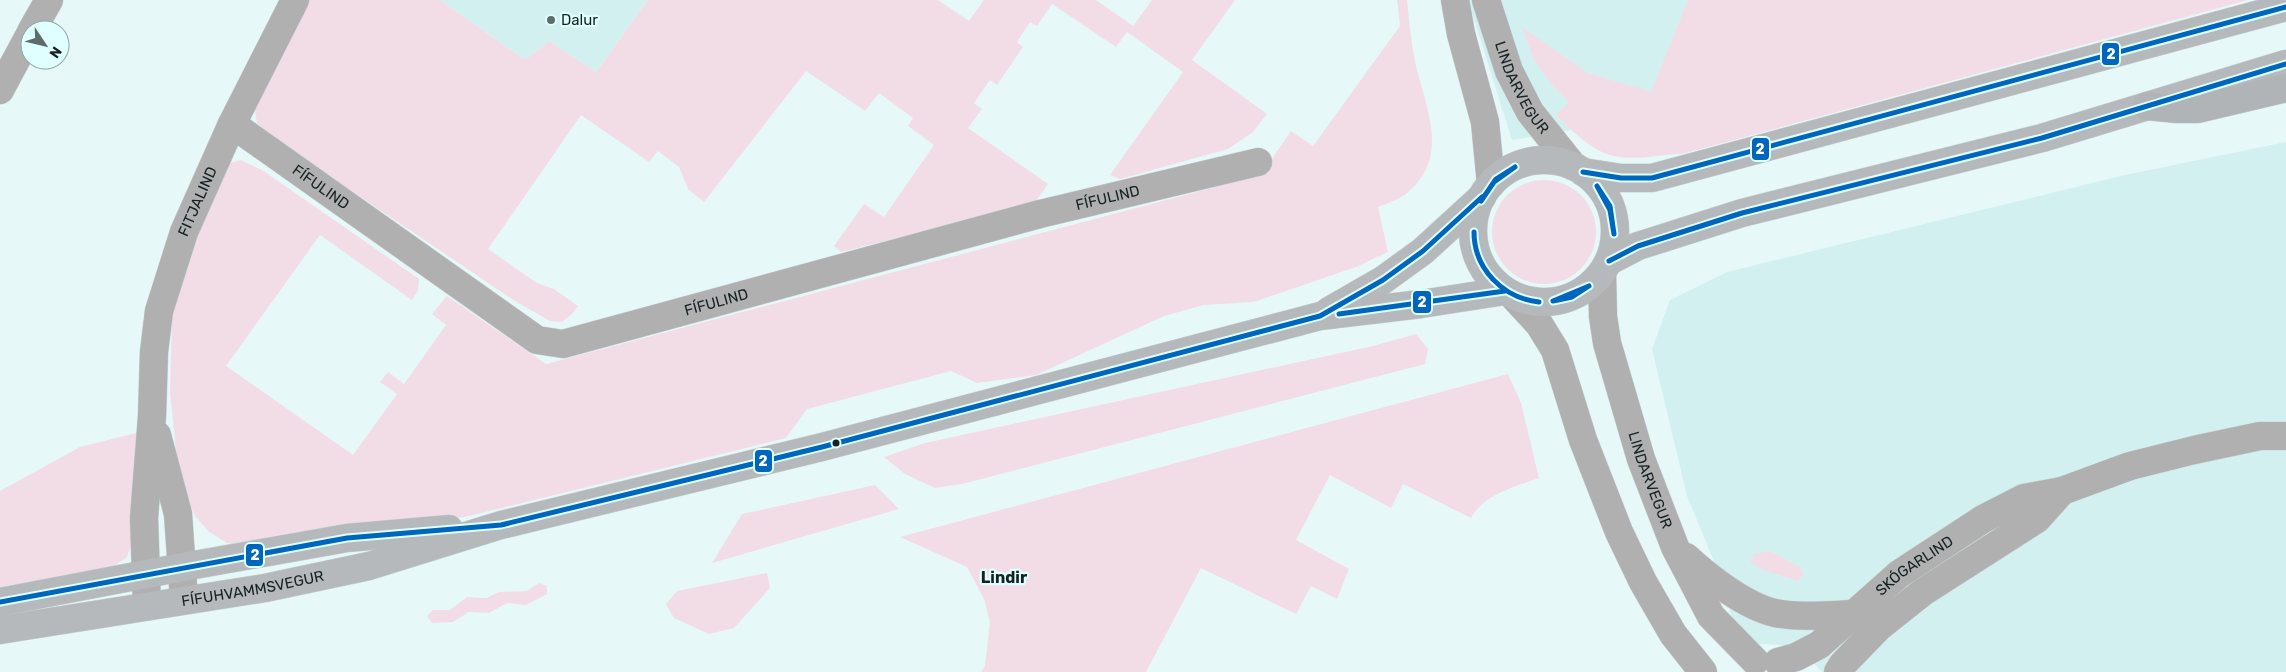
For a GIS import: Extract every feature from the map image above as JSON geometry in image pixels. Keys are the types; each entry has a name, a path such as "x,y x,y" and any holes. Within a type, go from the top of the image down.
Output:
{"highway":[{"path":"2148,106 2177,110 2198,109 2286,88"}],"main road":[{"path":"1578,169 1598,185 1609,202 1612,212 1615,242 1605,267 1588,287 1571,297 1552,302 1532,302 1509,293 1489,276 1478,258 1473,238 1474,217 1486,191 1508,170 1529,162 1551,160 1578,169 1621,178 1652,178 2286,7"},
{"path":"1605,267 1656,240 1742,213 2042,138 2286,64"},
{"name":"FÍFUHVAMMSVEGUR","path":"1320,316 1383,280 1422,251 1486,191"},
{"name":"FÍFUHVAMMSVEGUR","path":"0,630 264,588 369,566 500,525 822,448 1320,316 1509,293"},
{"name":"FÍFUHVAMMSVEGUR","path":"0,602 346,538 500,525"}],"street":[{"path":"38,20 49,0"},
{"name":"FITJALIND","path":"147,606 144,518 152,416 154,352 161,302 184,232 232,124 295,0"},
{"path":"1455,0 1461,34 1485,122 1486,191"},
{"name":"LINDARVEGUR","path":"1486,0 1509,72 1530,112 1578,169"},
{"path":"0,90 20,53"},
{"name":"FÍFULIND","path":"232,124 537,340 563,344 1040,214 1258,162"},
{"name":"LINDARVEGUR","path":"1605,267 1603,316 1607,343 1641,459 1675,547 1711,616 1767,667"},
{"path":"1509,293 1539,324 1555,350 1583,440 1620,532 1643,582 1673,634 1703,672"},
{"name":"FITJALIND","path":"152,416 178,514 184,600"},
{"name":"SKÓGARLIND","path":"1767,667 1796,657 1819,645 1899,574 1983,519 2024,498 2062,491 2130,466 2260,436 2286,436"},
{"name":"SKÓGARLIND","path":"1838,672 1843,664 1879,627 1923,592 2037,519 2062,491"},
{"path":"1675,547 1707,576 1734,594 1775,613 1815,616 1853,614"}],"shaded area":[{"path":"308,0 440,0 525,60 549,41 596,72 648,0 938,0 969,21 984,0 1096,0 1133,26 1152,0 1235,0 1192,60 1267,114 1253,132 1228,149 1120,179 1110,175 1183,72 1127,32 1116,47 1052,4 1037,26 1030,22 1017,42 1023,47 997,85 990,80 974,103 982,109 968,128 1048,184 1034,204 841,252 834,246 864,204 884,217 934,145 908,126 913,118 879,93 865,111 806,71 704,202 688,189 679,167 658,151 649,162 581,115 488,249 537,283 554,289 578,306 562,322 550,321 515,301 273,138 257,123 254,106"},
{"name":"Dalur","path":"440,0 648,0 596,72 549,41 525,60"},
{"path":"1397,0 1407,0 1415,61 1429,114 1432,148 1428,164 1420,179 1403,196 1378,207 1388,252 1356,267 1254,302 1204,305 1164,316 1036,375 977,383 951,371 807,409 786,438 465,517 326,531 248,546 227,543 208,531 196,517 185,496 176,450 170,392 172,318 189,248 229,163 241,160 262,170 419,279 418,290 412,300 320,235 226,366 353,455 397,394 380,382 388,372 404,384 446,325 432,314 447,296 546,364 1261,175 1291,131 1313,146 1400,26"},
{"path":"1468,0 2090,0 1602,125 1512,140"},
{"path":"1688,0 2248,0 1686,153 1628,158 1601,152 1588,144 1556,115 1569,102 1552,85 1534,60 1522,27 1588,73 1651,92"},
{"path":"2286,142 2286,672 1822,672 1811,660 1782,645 1739,643 1720,576 1687,496 1652,349 1670,300 1727,272 2125,175"},
{"path":"1544,180 1564,184 1581,195 1592,212 1596,232 1592,252 1581,269 1564,280 1544,284 1524,280 1507,269 1496,252 1492,232 1496,212 1507,195 1524,184"},
{"path":"1416,334 1428,349 1425,364 962,484 935,488 905,474 884,457 925,443 1373,346"},
{"path":"1508,374 1521,403 1539,478 1500,492 1484,503 1471,518 1403,484 1391,508 1330,475 1296,540 1349,569 1337,599 1311,586 1296,614 1201,568 1146,672 981,672 985,666 990,622 984,599 967,567 900,537"},
{"path":"140,432 132,542 127,557 114,566 0,590 0,491 80,447"},
{"path":"875,485 899,509 712,563 742,514"},
{"path":"1770,551 1800,567 1803,575 1798,581 1763,570 1750,562 1754,554"},
{"path":"767,573 770,588 734,628 709,634 674,618 666,604 677,591"},
{"path":"539,583 547,586 547,594 526,605 507,603 489,613 469,612 453,622 432,623 427,616 433,610 450,610 467,597 487,598 499,592 527,591"}],"transit line":[{"name":"2","path":"1583,172 1621,178 1652,178 2286,7"},
{"name":"2","path":"1609,261 1638,246 1742,213 2042,138 2286,64"},
{"name":"2","path":"1481,201 1496,179 1515,167"},
{"name":"2","path":"1481,201 1494,182 1515,167"},
{"name":"2","path":"1597,186 1610,206 1614,234"},
{"name":"2","path":"1597,186 1610,210 1614,234"},
{"name":"2","path":"0,602 347,538 501,525 822,447 1320,316 1383,280 1423,251 1482,197"},
{"name":"2","path":"1474,232 1479,258 1493,279 1514,295 1539,302"},
{"name":"2","path":"1553,301 1589,286"},
{"name":"2","path":"1553,301 1572,297 1589,286"},
{"name":"2","path":"1339,314 1505,291"}],"place":[{"name":"Dalur","path":"551,20"}],"district":[{"name":"Lindir","path":"1004,577"}]}
